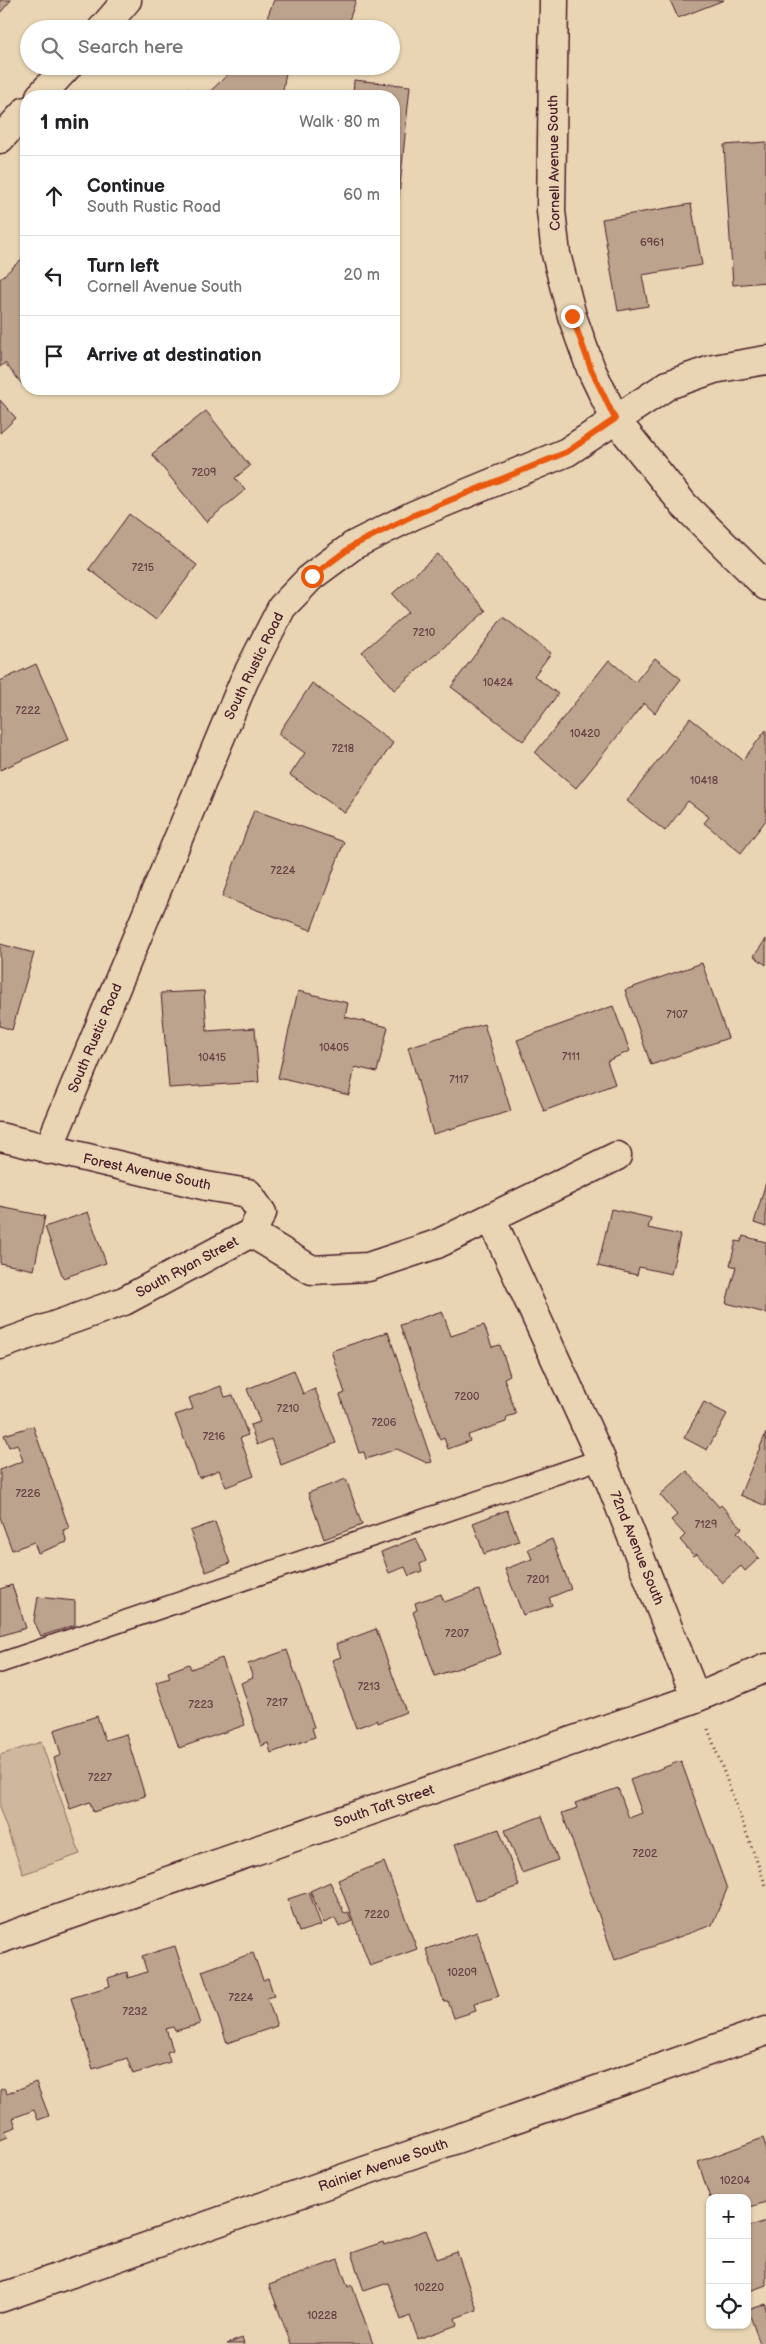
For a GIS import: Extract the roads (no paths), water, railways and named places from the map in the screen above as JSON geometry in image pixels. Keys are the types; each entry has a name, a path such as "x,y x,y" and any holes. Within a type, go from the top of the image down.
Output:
{"street":[{"path":"110,20 127,0"},
{"name":"Cornell Avenue South","path":"554,0 551,211 556,254 572,316 591,369 615,419 684,505 766,586"},
{"path":"46,90 60,75"},
{"path":"0,139 20,117"},
{"name":"South Rustic Road","path":"48,1150 244,681 282,607 312,576 354,545 414,515 567,452 668,385 714,369 766,360"},
{"name":"Forest Avenue South","path":"0,1137 48,1150 206,1186 248,1192 262,1213 252,1233"},
{"name":"South Ryan Street","path":"0,1345 124,1302 252,1233 312,1270 368,1267 437,1244 617,1156"},
{"name":"72nd Avenue South","path":"491,1218 602,1459 696,1698"},
{"name":"South Taft Street","path":"0,1939 696,1698 766,1668"},
{"name":"Rainier Avenue South","path":"0,2298 766,2031"}],"lane":[{"path":"0,1663 602,1459"}]}
